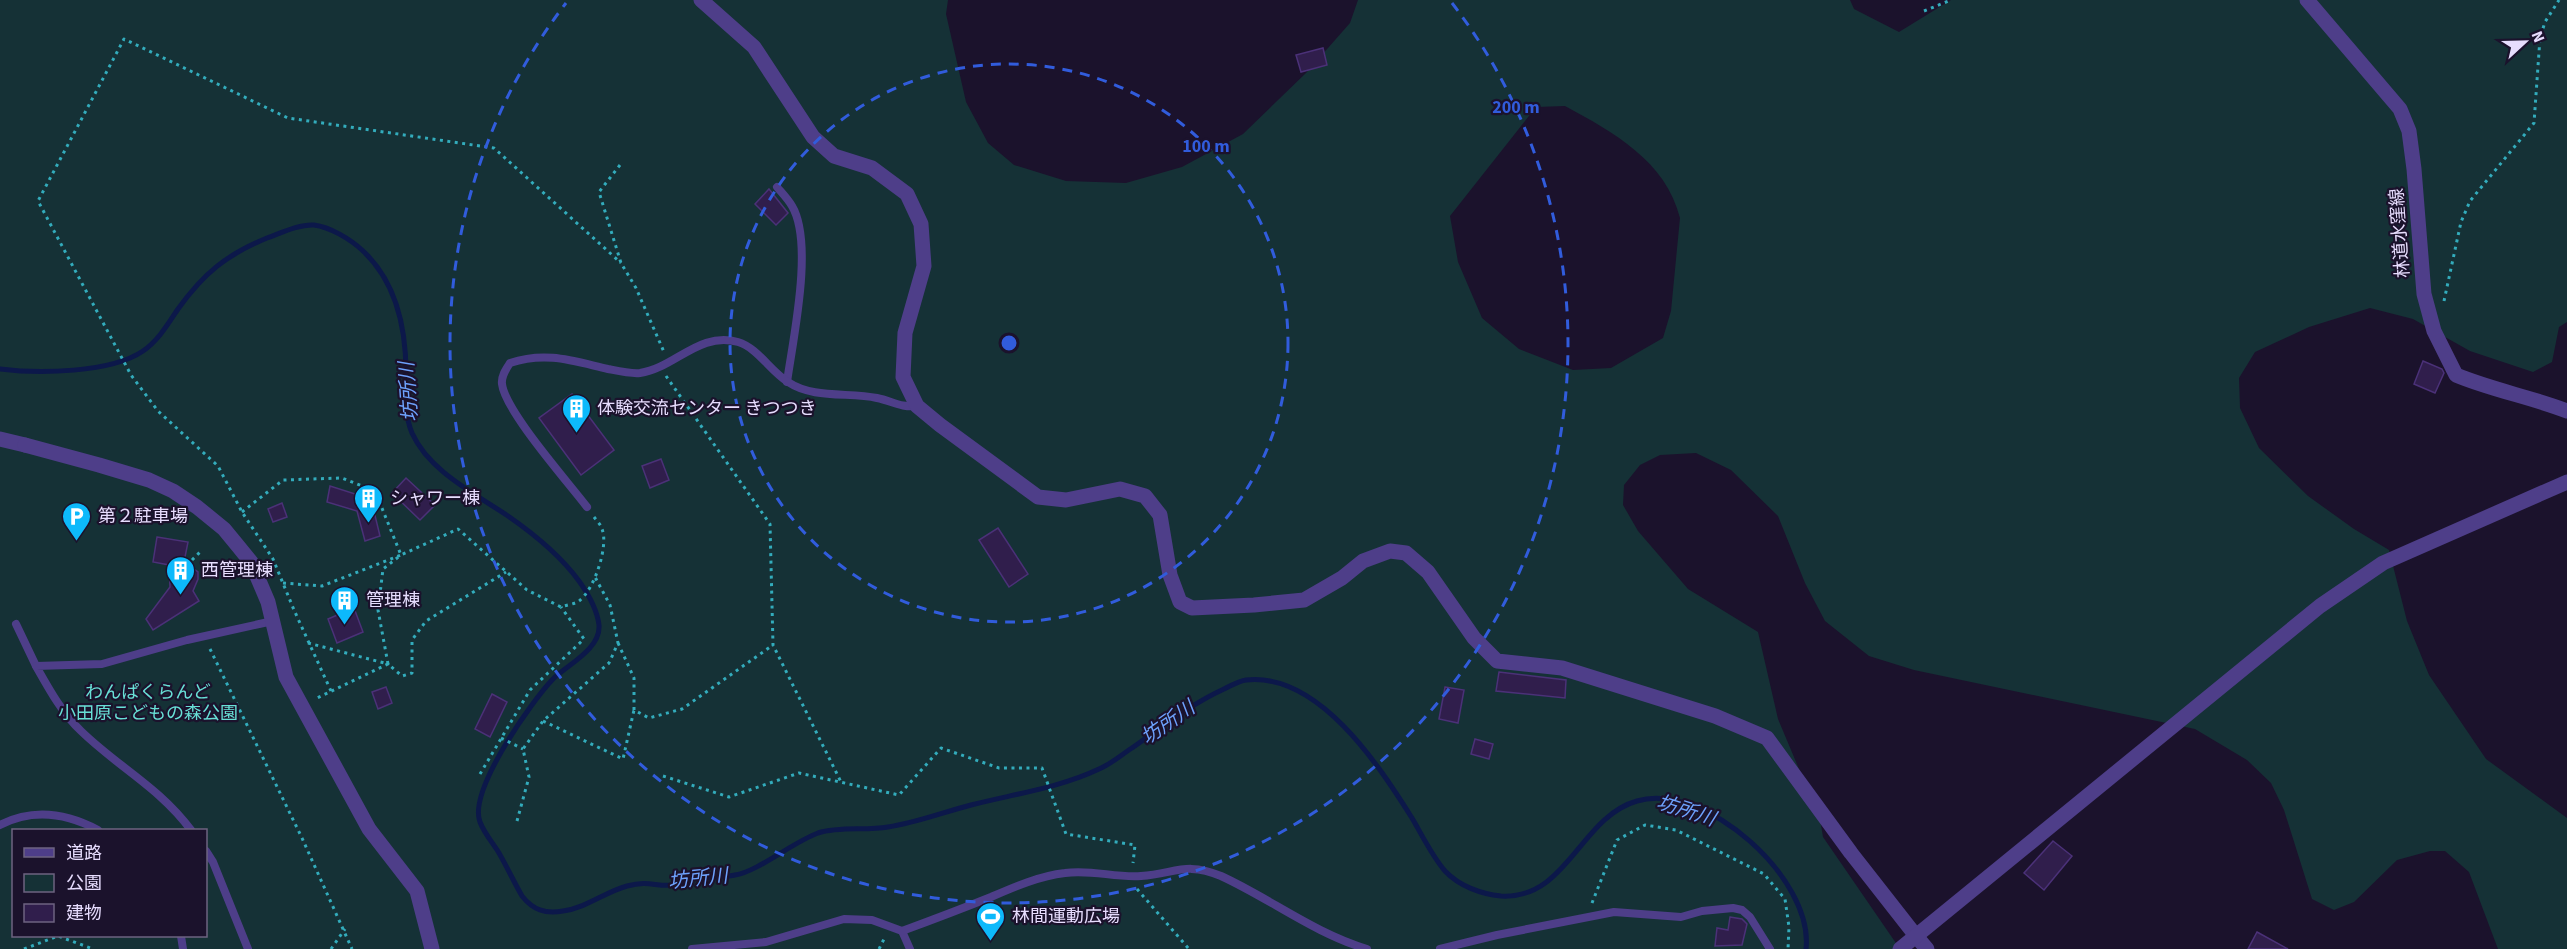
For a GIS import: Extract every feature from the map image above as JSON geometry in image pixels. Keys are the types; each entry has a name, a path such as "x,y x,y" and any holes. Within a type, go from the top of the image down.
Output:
{"street":[{"path":"701,0 754,47 813,137 834,156 872,168 907,194 921,224 924,266 905,333 903,358 903,377 917,406 1038,497 1066,500 1120,489 1145,496 1160,515 1170,575 1180,602 1192,608 1254,606 1304,600 1342,578 1363,561 1390,551 1406,553 1428,572 1474,638 1497,661 1562,668 1715,716 1767,738 1851,853 1928,949"},
{"name":"林道水窪線","path":"2307,0 2400,109 2409,131 2424,294 2434,331 2456,375 2567,411"},
{"path":"0,439 149,480 197,507 224,529 251,562 268,602 286,677 369,829 417,891 432,949"},
{"path":"1900,949 2320,606 2383,563 2567,482"}],"lane":[{"path":"777,187 793,207 801,238 801,271 787,382"},
{"path":"587,507 510,407 502,383 504,371 510,363 540,355 639,373 659,367 692,347 724,340 737,342 753,351 787,382 811,391 878,398 904,408 917,406"},
{"path":"36,666 102,664 204,636 273,621"},
{"path":"16,624 54,697 81,730 145,781 177,812 190,829"},
{"path":"0,825 15,818 39,814 62,815 94,829"},
{"path":"207,853 213,862 248,949"},
{"path":"692,949 766,942 844,919 872,920 902,931 1023,884 1062,873 1087,871 1132,877 1197,868 1221,877 1308,925 1367,949"},
{"path":"1440,949 1614,912 1681,916 1732,908 1742,910 1750,917 1770,949"},
{"path":"902,931 910,949"}],"path":[{"path":"1924,11 1951,0"},
{"path":"2434,331 2445,301 2461,222 2470,201 2534,123 2540,38 2545,22 2559,0"},
{"path":"331,691 273,559 242,512 219,466 158,411 131,375 38,201 124,39 288,118 494,148 621,263"},
{"path":"620,165 599,192 621,263 636,288 669,362"},
{"path":"659,367 770,524 773,645 841,782"},
{"path":"242,512 283,480 342,478 375,490 401,555"},
{"path":"561,607 579,601 600,565 604,539 603,529 587,507"},
{"path":"283,583 322,586 401,555 458,529 527,590 561,607 584,639 530,690 480,774"},
{"path":"192,560 201,551"},
{"path":"388,664 378,610 383,569 401,555"},
{"path":"308,643 388,664 402,676 412,673 412,640 426,621 506,572"},
{"path":"543,721 623,759 634,710 634,678 618,643 610,605 595,577"},
{"path":"204,636 345,929 352,949"},
{"path":"517,821 529,777 523,749 543,721 609,663 618,643"},
{"path":"634,710 649,718 682,709 773,645"},
{"path":"302,705 388,664"},
{"path":"501,738 523,749"},
{"path":"663,776 729,797 799,772 899,795 941,748 999,768 1042,768 1066,834 1135,845 1132,877 1134,886 1189,949"},
{"path":"1587,916 1617,840 1645,825 1676,830 1764,874 1785,899 1790,927 1788,949"},
{"path":"331,949 345,929"},
{"path":"24,949 55,937"},
{"path":"61,937 93,949"}],"green space":[{"name":"わんぱくらんど 小田原こどもの森公園","path":"0,0 948,0 946,14 966,102 988,143 1014,165 1066,181 1126,183 1182,167 1243,134 1306,73 1350,23 1358,0 1850,0 1854,9 1899,32 1951,0 2567,0 2567,322 2559,327 2552,362 2533,372 2470,351 2413,319 2370,308 2309,327 2255,352 2239,378 2240,408 2259,448 2308,496 2354,529 2389,550 2407,621 2429,675 2486,759 2567,818 2567,949 2498,949 2469,872 2445,851 2430,851 2397,860 2354,902 2334,910 2312,899 2284,810 2271,783 2247,760 2195,729 1914,670 1869,656 1825,621 1805,583 1778,516 1731,470 1696,453 1660,455 1640,465 1624,485 1623,505 1638,531 1688,589 1758,632 1778,719 1820,819 1823,837 1900,949 0,949","holes":["1565,106 1601,126 1635,150 1650,164 1663,180 1673,198 1680,218 1671,311 1663,338 1611,368 1573,370 1519,349 1482,318 1458,262 1450,216 1536,107"]}],"building":[{"path":"1323,48 1327,65 1301,72 1296,55"},
{"path":"769,189 788,213 776,225 755,204"},
{"path":"2423,361 2442,369 2444,373 2435,393 2414,384"},
{"name":"体験交流センター きつつき","path":"572,394 614,450 581,475 539,418"},
{"path":"661,459 669,480 650,488 642,466"},
{"path":"406,478 435,505 420,520 392,493"},
{"name":"シャワー棟","path":"330,486 371,499 380,536 365,541 357,511 327,502"},
{"path":"282,503 287,517 273,522 268,509"},
{"path":"998,528 1028,574 1009,587 979,540"},
{"name":"西管理棟","path":"157,537 188,542 184,562 198,572 193,591 199,601 153,630 146,619 170,587 169,565 153,562"},
{"name":"管理棟","path":"354,608 363,632 337,643 328,619"},
{"path":"1499,672 1566,680 1565,698 1496,691"},
{"path":"386,687 392,703 378,709 372,692"},
{"path":"1445,687 1464,690 1458,723 1439,719"},
{"path":"492,694 507,702 490,737 475,729"},
{"path":"1475,739 1493,744 1489,759 1471,754"},
{"path":"2053,841 2072,856 2044,890 2024,873"},
{"path":"1730,917 1742,919 1747,924 1742,945 1715,946 1717,928 1728,930"},
{"path":"2257,932 2288,949 2248,949"}],"waterway":[{"name":"坊所川","path":"0,369 74,370 94,368 129,358 143,351 153,342 197,285 217,266 252,244 290,229 308,225 327,228 352,242 374,262 391,291 401,322 406,356 408,418 412,433 420,447 441,470 518,523 555,554 579,581 596,613 599,625 595,642 582,656 553,679 517,726 492,769 483,790 479,808 480,822 522,896 540,910 557,912 571,909 635,884 674,885 696,878 744,873 818,833 898,825 1084,776 1108,765 1200,702 1246,680 1272,681 1298,691 1321,706 1343,726 1364,748 1382,773 1440,865 1464,885 1493,895 1523,894 1542,885 1558,872 1601,823 1617,810 1637,801 1664,799 1693,806 1722,821 1750,841 1774,866 1793,894 1804,922 1806,949"}],"place":[{"name":"体験交流センター きつつき","path":"576,434"},
{"name":"シャワー棟","path":"369,524"},
{"name":"第２駐車場","path":"77,542"},
{"name":"西管理棟","path":"180,596"},
{"name":"管理棟","path":"345,626"},
{"name":"林間運動広場","path":"991,942"}]}
